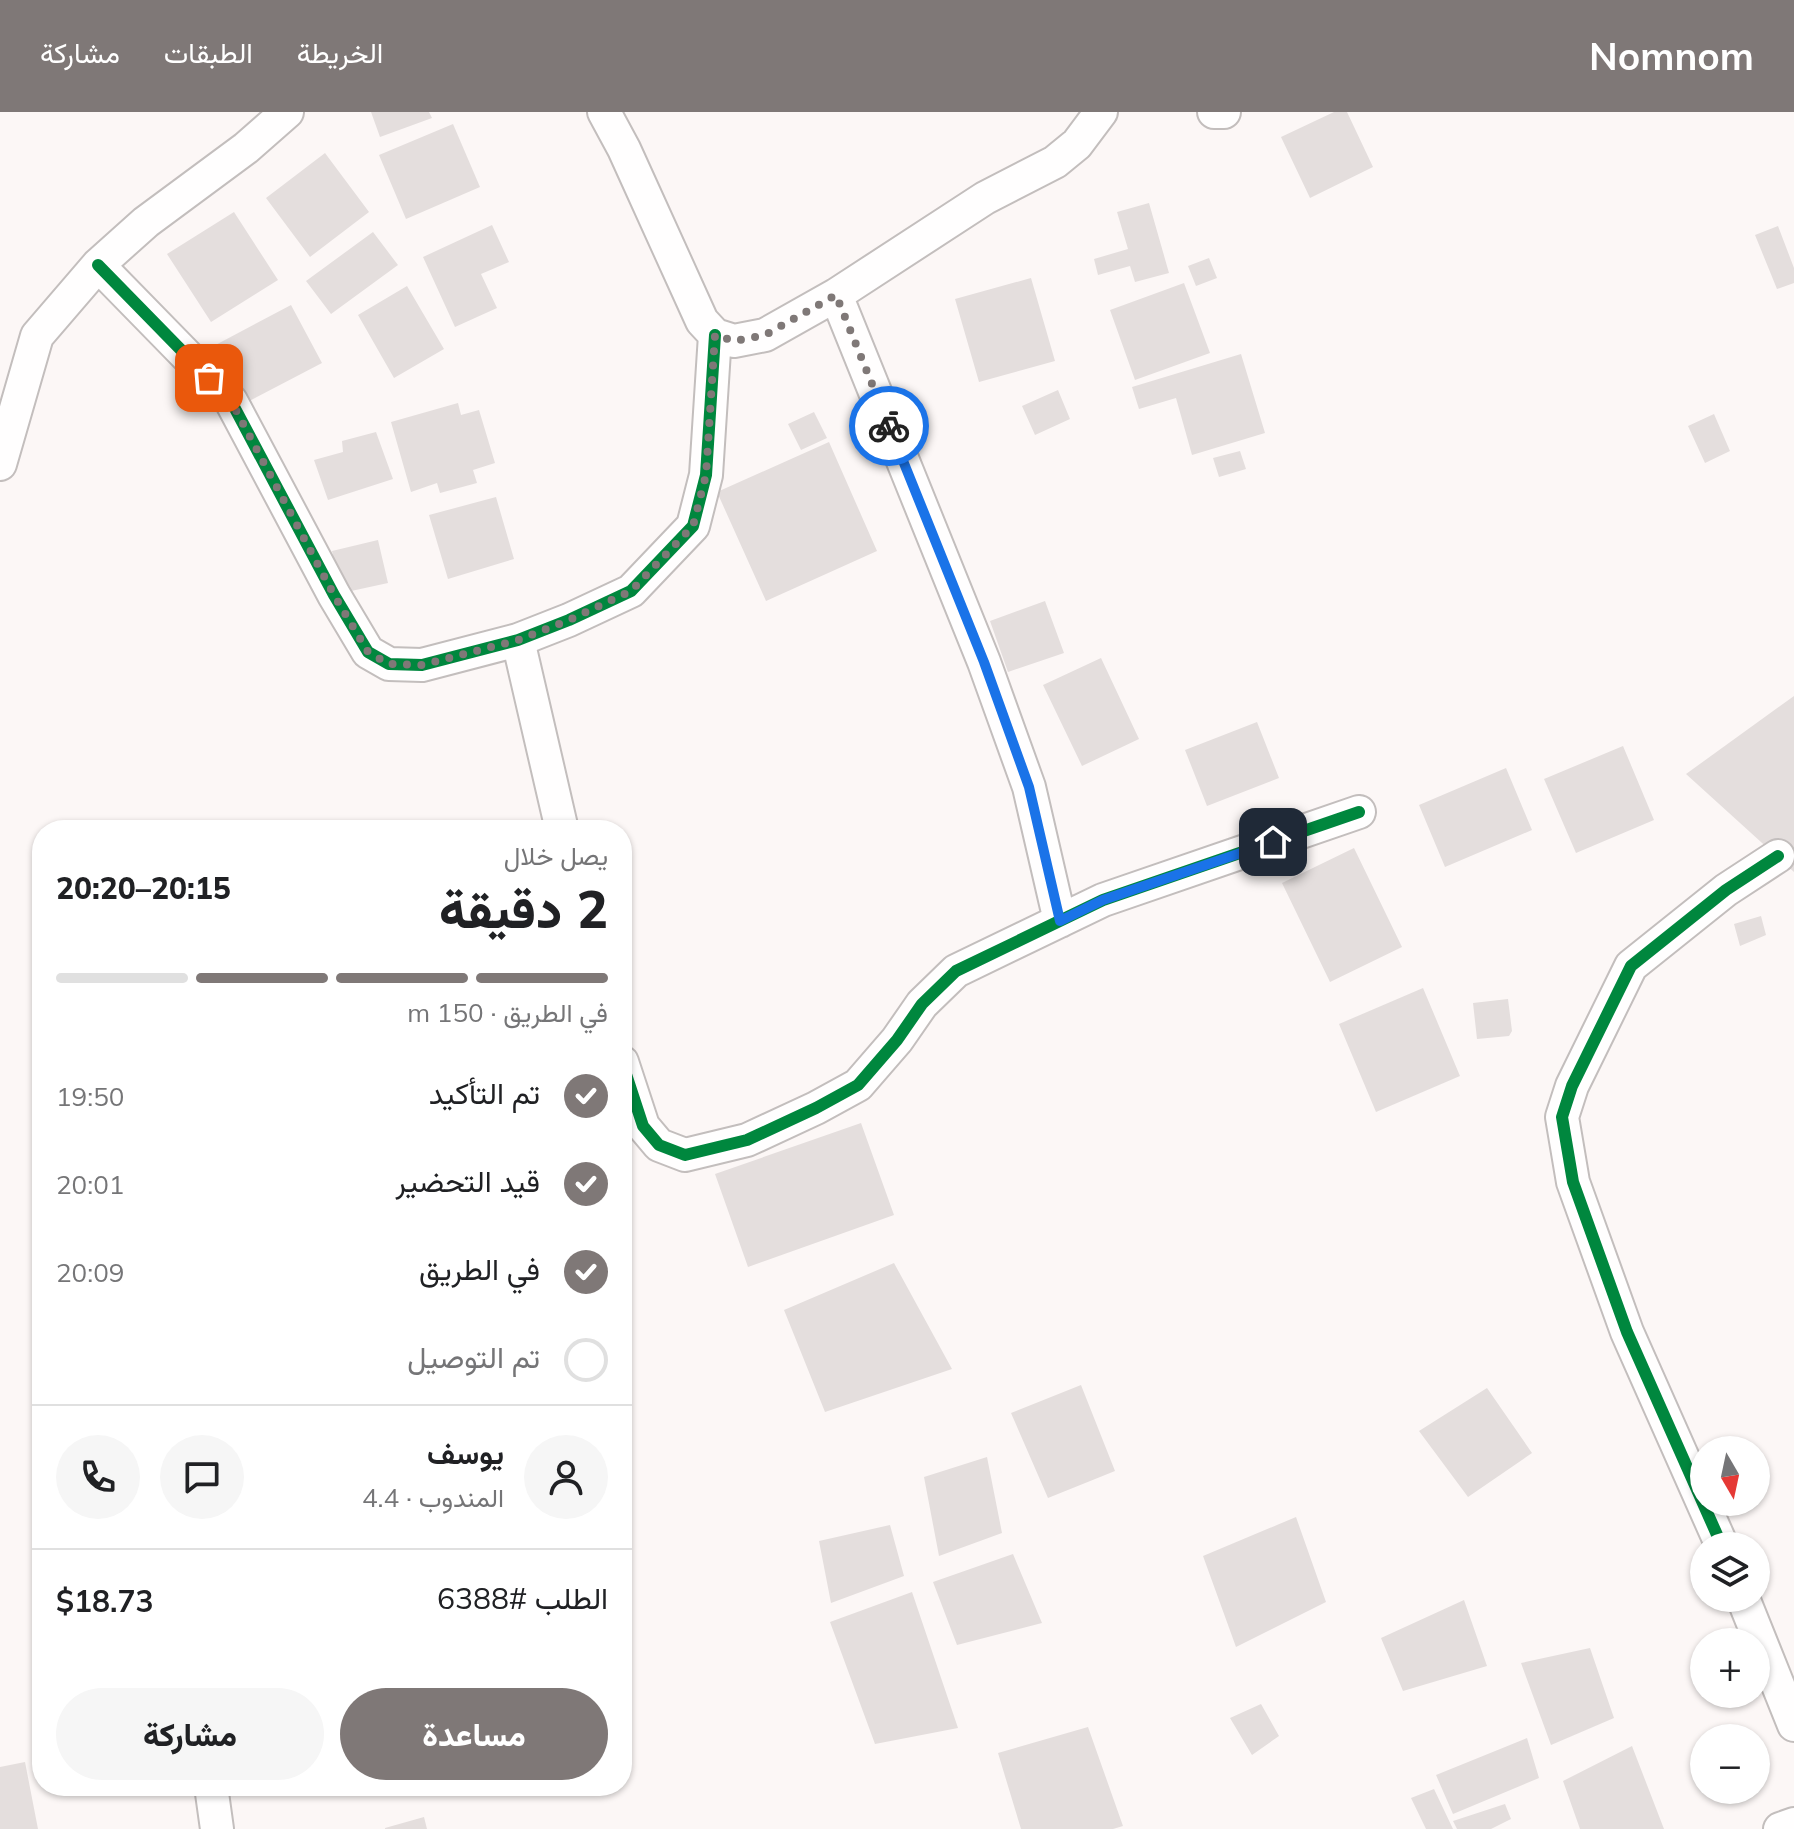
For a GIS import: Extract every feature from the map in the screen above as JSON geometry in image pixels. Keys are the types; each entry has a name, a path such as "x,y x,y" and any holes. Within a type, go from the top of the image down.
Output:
{"street":[{"path":"0,464 37,336 98,265 146,222 246,148 287,112"},
{"path":"604,112 702,321 715,335 734,341 765,335 836,295 985,198 1055,162 1077,144 1101,112"},
{"path":"1214,112 1224,112"},
{"path":"98,265 231,401 334,595 368,652 389,664 422,665 518,640 631,591 693,526 706,475 715,335"},
{"path":"836,295 989,676 1029,787 1060,921"},
{"path":"518,640 560,820"},
{"path":"632,1092 643,1126 659,1145 685,1155 747,1140 858,1085 897,1040 922,1004 956,971 1103,900 1359,812"},
{"path":"1716,1532 1627,1332 1573,1182 1562,1117 1572,1086 1631,966 1726,890 1778,856"},
{"path":"1749,1612 1794,1725"},
{"path":"212,1796 217,1829"},
{"path":"1780,1829 1794,1824"}],"building":[{"path":"371,112 429,112 432,118 380,137"},
{"path":"1334,112 1347,112 1373,167 1310,198 1281,137"},
{"path":"453,124 480,187 406,219 379,155"},
{"path":"325,153 369,212 310,257 266,198"},
{"path":"1149,203 1169,273 1135,282 1130,266 1098,275 1094,259 1128,249 1117,212"},
{"path":"234,212 278,280 211,322 167,254"},
{"path":"492,225 509,262 481,274 497,308 455,327 423,257"},
{"path":"1778,226 1794,268 1794,283 1777,289 1755,235"},
{"path":"373,232 398,265 331,314 306,281"},
{"path":"1209,258 1217,278 1196,286 1188,266"},
{"path":"1031,278 1055,361 979,382 955,299"},
{"path":"1184,283 1210,353 1135,380 1110,310"},
{"path":"407,286 444,349 394,378 358,315"},
{"path":"291,305 322,363 238,407 208,349"},
{"path":"1241,354 1265,433 1192,455 1176,398 1139,409 1132,387"},
{"path":"1058,390 1070,419 1035,435 1022,406"},
{"path":"458,403 461,415 479,410 495,463 473,470 477,483 440,493 437,483 411,492 391,422"},
{"path":"814,412 827,438 801,450 788,424"},
{"path":"1714,414 1730,451 1705,463 1688,426"},
{"path":"376,432 393,479 328,500 314,460 343,452 342,441"},
{"path":"829,442 877,551 766,601 717,492"},
{"path":"1240,451 1246,469 1219,477 1213,458"},
{"path":"496,497 514,559 448,579 429,515"},
{"path":"378,540 388,583 342,593 332,551"},
{"path":"1045,601 1064,653 1008,672 990,621"},
{"path":"1101,658 1139,739 1082,766 1043,685"},
{"path":"1794,696 1794,872 1686,774"},
{"path":"1257,722 1279,778 1207,806 1185,750"},
{"path":"1623,746 1654,820 1576,853 1544,779"},
{"path":"1506,768 1532,830 1445,867 1419,805"},
{"path":"1354,848 1402,947 1330,982 1282,883"},
{"path":"1761,916 1766,935 1740,946 1734,924"},
{"path":"1423,988 1460,1076 1376,1112 1339,1024"},
{"path":"1508,999 1512,1031 1509,1036 1477,1039 1473,1003"},
{"path":"861,1123 894,1215 748,1267 715,1174"},
{"path":"894,1263 952,1369 825,1412 784,1310"},
{"path":"1081,1385 1115,1471 1048,1498 1011,1413"},
{"path":"1487,1388 1532,1453 1468,1497 1419,1431"},
{"path":"987,1457 1002,1533 939,1556 924,1477"},
{"path":"1296,1517 1326,1602 1236,1647 1203,1556"},
{"path":"890,1525 904,1576 831,1603 819,1541"},
{"path":"1013,1554 1042,1623 957,1645 933,1582"},
{"path":"912,1592 958,1728 875,1744 830,1622"},
{"path":"1464,1600 1487,1666 1403,1691 1381,1638"},
{"path":"1590,1648 1614,1718 1551,1745 1521,1663"},
{"path":"1261,1704 1279,1736 1252,1755 1230,1718"},
{"path":"1088,1727 1123,1826 1113,1829 1021,1829 998,1753"},
{"path":"1527,1738 1539,1778 1453,1814 1436,1775"},
{"path":"1632,1746 1664,1829 1580,1829 1563,1781"},
{"path":"25,1762 38,1829 0,1829 0,1767"},
{"path":"1434,1789 1453,1829 1426,1829 1411,1798"},
{"path":"1505,1804 1511,1819 1491,1829 1457,1829 1453,1821"},
{"path":"424,1817 427,1829 385,1829 385,1828"}],"cycle path":[{"path":"98,265 231,401 334,595 368,652 389,664 422,665 518,640 631,591 693,526 706,475 715,335"},
{"path":"632,1092 643,1126 659,1145 685,1155 747,1140 858,1085 897,1040 922,1004 956,971 1103,900 1359,812"},
{"path":"1716,1532 1627,1332 1573,1182 1562,1117 1572,1086 1631,966 1726,890 1778,856"}],"way so far":[{"path":"209,378 231,401 334,595 368,652 389,664 422,665 518,640 631,591 693,526 706,475 715,335 734,341 765,335 836,295 889,426"}],"route":[{"path":"889,426 984,662 1029,787 1060,921 1103,900 1273,842"}]}
